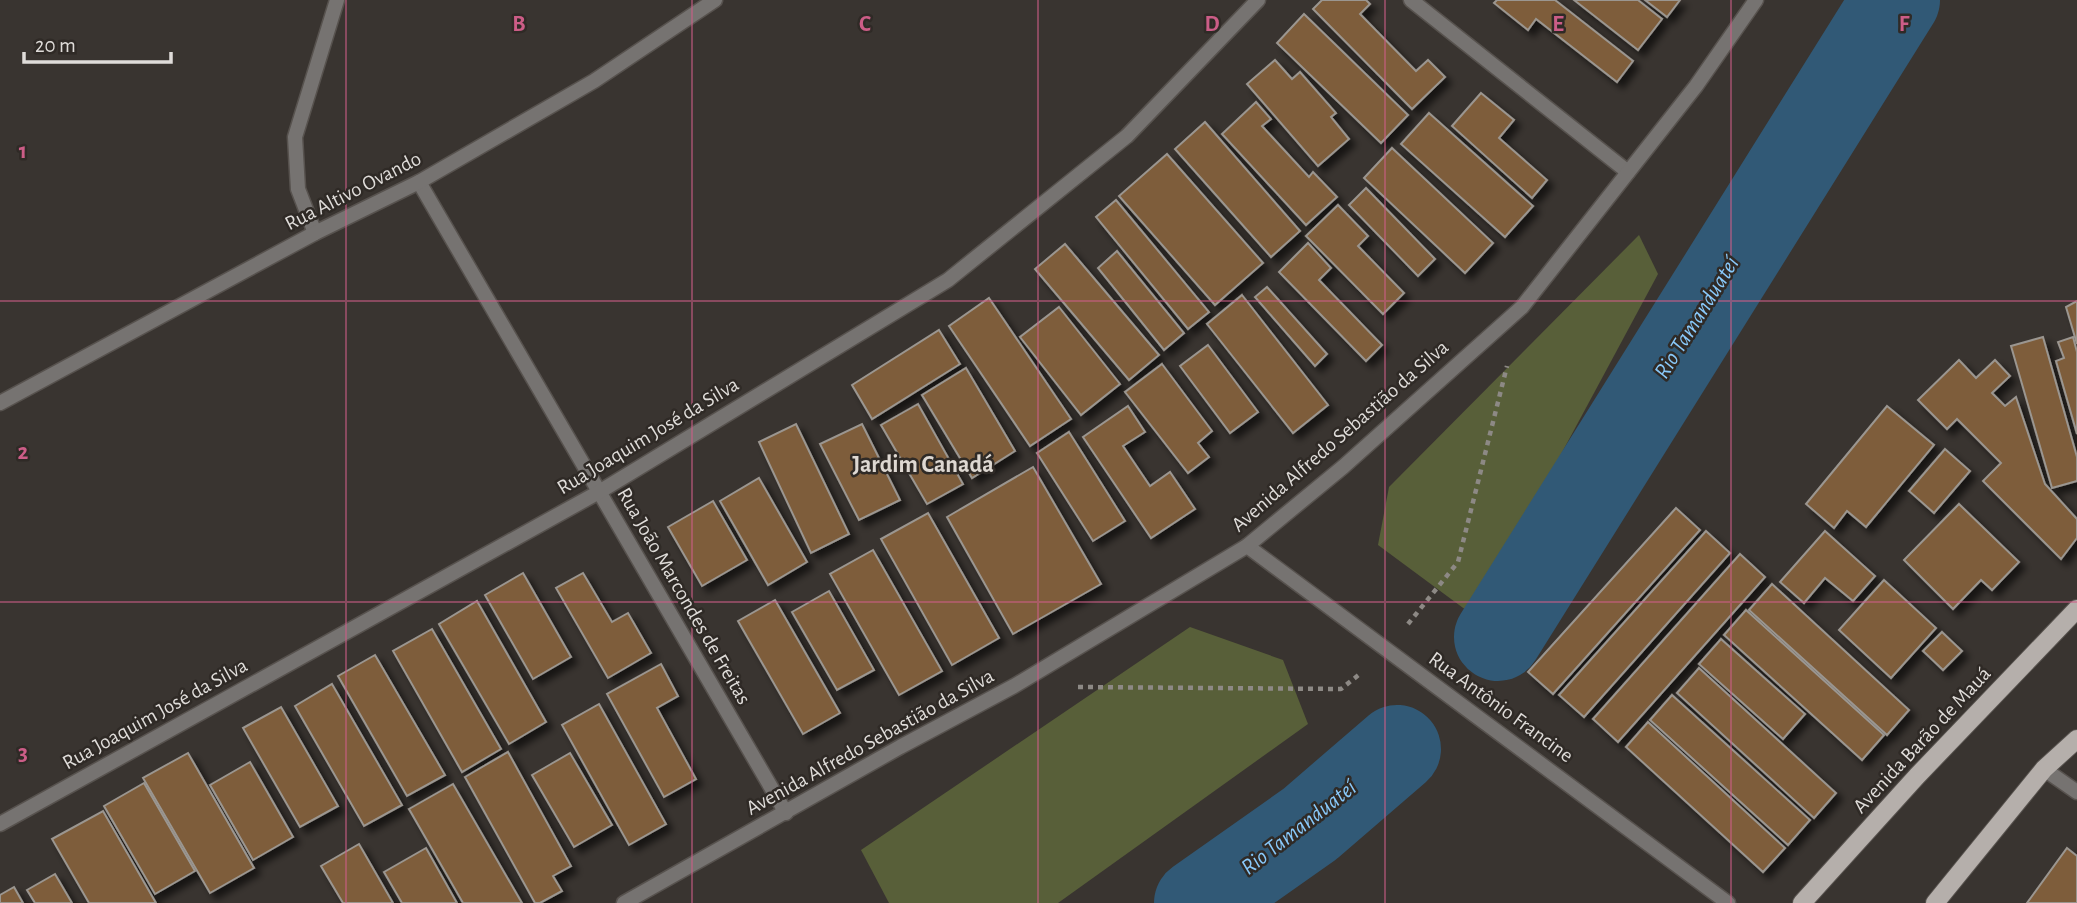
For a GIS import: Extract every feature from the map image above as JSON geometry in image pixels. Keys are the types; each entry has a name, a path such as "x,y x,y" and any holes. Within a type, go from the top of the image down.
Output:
{"main road":[{"name":"Avenida Barão de Mauá","path":"1802,903 1917,776 2077,609"},
{"path":"1935,903 2044,769 2077,739"}],"street":[{"path":"315,233 298,189 295,136 337,0"},
{"name":"Rua Altivo Ovando","path":"0,403 315,233 419,182 594,81 715,0"},
{"name":"Rua Joaquim José da Silva","path":"0,824 599,492 948,280 1127,136 1258,0"},
{"path":"1410,0 1628,172"},
{"name":"Avenida Alfredo Sebastião da Silva","path":"624,903 900,747 1014,686 1247,546 1343,467 1522,307 1696,86 1756,0"},
{"name":"Rua João Marcondes de Freitas","path":"419,182 786,813"},
{"name":"Rua Antônio Francine","path":"1247,546 1728,903"},
{"path":"2044,769 2077,792"}],"path":[{"path":"1014,686 1341,689 1388,650 1458,562 1522,307"}],"green space":[{"path":"1639,235 1658,274 1474,616 1378,545 1389,487"},
{"path":"1190,627 1283,660 1308,724 1058,903 889,903 861,850"}],"building":[{"path":"1322,0 1366,0 1370,4 1360,14 1416,71 1428,60 1445,77 1412,109 1313,9"},
{"path":"1497,0 1555,0 1633,61 1617,82 1536,19 1528,30 1494,3"},
{"path":"1574,0 1638,0 1662,19 1638,50"},
{"path":"1645,0 1680,0 1667,17"},
{"path":"1304,14 1408,115 1381,143 1277,43"},
{"path":"1275,60 1292,79 1300,72 1336,113 1331,117 1349,139 1318,166 1247,84"},
{"path":"1481,93 1514,120 1499,138 1547,180 1532,198 1452,126"},
{"path":"1256,102 1271,119 1262,126 1309,177 1313,172 1337,197 1306,225 1222,134"},
{"path":"1429,113 1533,206 1505,237 1401,144"},
{"path":"1205,122 1300,231 1271,257 1175,149"},
{"path":"1392,148 1493,243 1465,273 1364,178"},
{"path":"1167,154 1263,263 1215,305 1119,196"},
{"path":"1366,188 1435,259 1418,276 1349,205"},
{"path":"1116,200 1209,312 1188,329 1096,217"},
{"path":"1338,205 1368,236 1358,246 1404,293 1383,314 1306,236"},
{"path":"1308,243 1331,268 1319,280 1382,345 1366,361 1279,272"},
{"path":"1065,244 1159,355 1129,380 1035,269"},
{"path":"1117,251 1184,333 1164,350 1098,268"},
{"path":"1267,287 1327,354 1315,366 1255,297"},
{"path":"1242,295 1328,405 1293,433 1207,324"},
{"path":"989,298 1071,419 1030,446 949,326"},
{"path":"2077,301 2077,344 2066,307"},
{"path":"1059,307 1120,384 1081,415 1020,337"},
{"path":"939,330 960,364 872,419 852,385"},
{"path":"2043,337 2077,457 2077,481 2052,488 2011,346"},
{"path":"2073,337 2077,352 2077,434 2056,361 2064,358 2058,342"},
{"path":"1208,345 1258,412 1230,433 1180,366"},
{"path":"1959,360 1976,378 1995,360 2010,376 1992,393 2005,406 2016,397 2045,484 2077,519 2077,538 2061,559 1983,481 2001,463 1957,419 1947,429 1918,400"},
{"path":"1162,364 1212,431 1198,443 1209,457 1188,473 1125,392"},
{"path":"966,368 1015,451 972,478 922,395"},
{"path":"918,404 963,484 927,504 881,425"},
{"path":"1128,406 1145,432 1123,446 1150,486 1170,472 1195,509 1151,538 1083,437"},
{"path":"1887,406 1934,445 1866,527 1847,511 1834,528 1806,504"},
{"path":"796,424 849,534 811,553 759,442"},
{"path":"862,424 900,500 859,520 820,444"},
{"path":"1069,432 1125,521 1093,541 1037,453"},
{"path":"1945,449 1970,471 1934,513 1909,491"},
{"path":"1033,467 1101,584 1013,634 947,517"},
{"path":"759,478 807,562 768,585 720,501"},
{"path":"713,501 747,560 702,586 668,527"},
{"path":"1959,504 2019,562 1992,590 1981,580 1953,609 1904,560"},
{"path":"1676,508 1700,530 1553,694 1528,672"},
{"path":"928,513 999,638 952,665 881,539"},
{"path":"1706,531 1730,553 1584,717 1559,695"},
{"path":"1825,531 1875,576 1853,601 1825,578 1804,603 1780,582"},
{"path":"873,550 942,671 899,695 830,574"},
{"path":"1740,554 1765,577 1618,742 1593,719"},
{"path":"523,573 571,657 533,679 485,595"},
{"path":"583,573 612,622 628,613 651,653 608,678 556,588"},
{"path":"1884,580 1936,628 1891,678 1839,630"},
{"path":"1772,584 1909,710 1887,735 1749,610"},
{"path":"829,591 874,670 837,690 792,612"},
{"path":"775,600 840,713 803,734 738,621"},
{"path":"477,601 546,722 509,744 439,624"},
{"path":"1746,610 1884,735 1862,760 1724,635"},
{"path":"432,629 501,749 462,772 393,651"},
{"path":"1942,632 1962,651 1943,670 1923,651"},
{"path":"1721,639 1805,714 1783,739 1699,664"},
{"path":"375,655 445,775 407,796 338,676"},
{"path":"661,664 678,696 657,708 696,779 664,797 607,694"},
{"path":"1699,668 1836,793 1814,818 1677,693"},
{"path":"332,684 402,805 364,826 295,706"},
{"path":"1672,695 1810,820 1788,845 1650,720"},
{"path":"599,704 666,824 629,845 562,725"},
{"path":"281,707 338,806 300,827 243,728"},
{"path":"1648,722 1785,848 1763,872 1626,747"},
{"path":"508,752 571,866 553,876 562,891 540,903 535,903 465,777"},
{"path":"188,753 254,868 210,893 143,778"},
{"path":"570,753 612,825 574,847 532,775"},
{"path":"250,762 293,837 253,860 210,785"},
{"path":"144,783 195,871 155,894 104,806"},
{"path":"453,784 522,903 463,903 409,809"},
{"path":"103,811 156,903 89,903 52,839"},
{"path":"359,844 393,903 343,903 321,866"},
{"path":"426,848 457,903 402,903 384,872"},
{"path":"2067,848 2077,856 2077,903 2027,903"},
{"path":"55,874 72,903 35,903 27,890"},
{"path":"14,887 23,903 0,903 0,895"}],"waterway":[{"name":"Rio Tamanduateí","path":"1498,637 1896,0"},
{"name":"Rio Tamanduateí","path":"1198,903 1310,824 1397,749"}],"district":[{"name":"Jardim Canadá","path":"923,465"}]}
